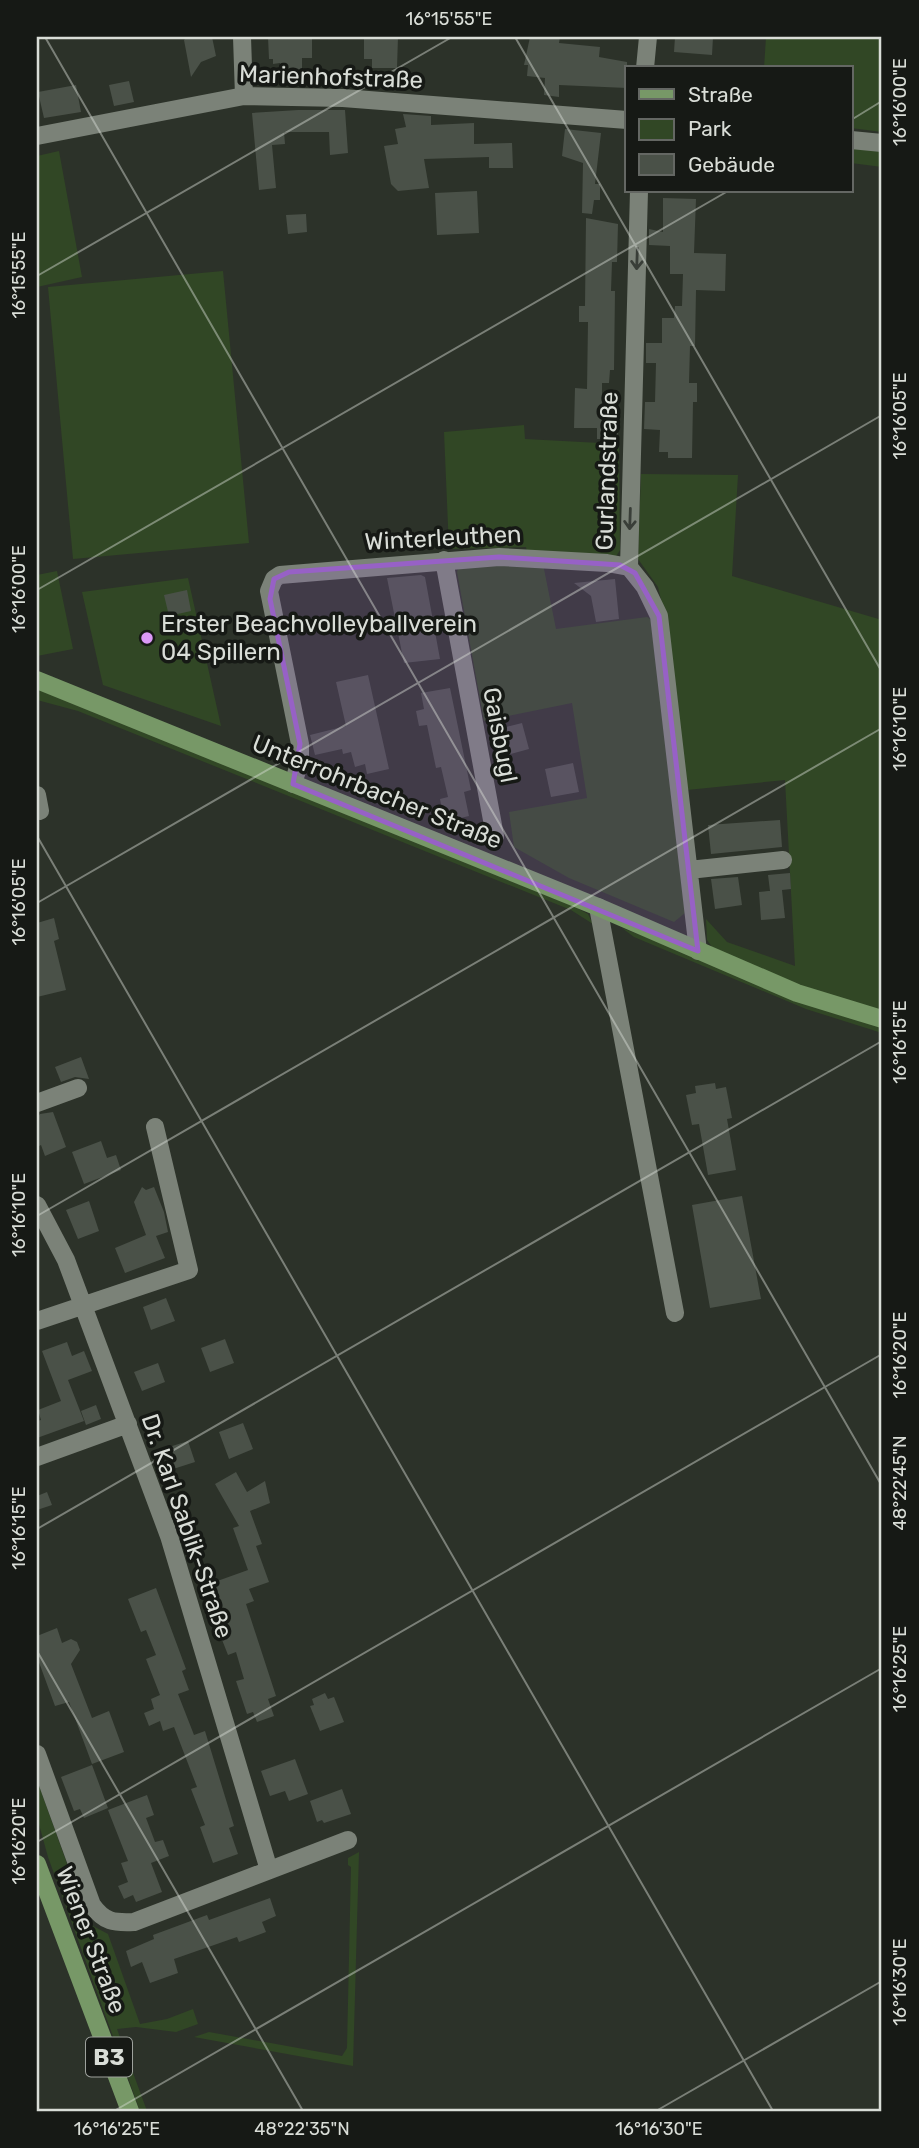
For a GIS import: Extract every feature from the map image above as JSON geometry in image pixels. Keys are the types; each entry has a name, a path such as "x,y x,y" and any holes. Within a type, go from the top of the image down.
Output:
{"main road":[{"name":"Unterrohrbacher Straße","path":"37,680 598,907 797,993 882,1020"},
{"name":"Wiener Straße","path":"37,1864 130,2111"}],"street":[{"path":"242,37 244,96"},
{"path":"645,66 648,37"},
{"name":"Marienhofstraße","path":"37,136 244,96 343,98 625,120"},
{"path":"852,139 882,143"},
{"name":"Gurlandstraße","path":"639,192 629,568 645,587 659,616 698,951"},
{"name":"Winterleuthen","path":"293,784 300,761 300,744 269,590 274,579 289,572 522,557 629,568"},
{"name":"Gaisbugl","path":"444,560 495,836"},
{"path":"689,870 783,860"},
{"path":"598,907 675,1312"},
{"path":"37,1103 78,1088"},
{"path":"37,1321 84,1308 190,1270 155,1126"},
{"name":"Dr. Karl Sablik-Straße","path":"37,1205 62,1251 180,1569 269,1870"},
{"path":"37,1457 128,1424"},
{"name":"Wiener Straße","path":"37,1754 92,1905 100,1917 113,1923 134,1922 269,1870"},
{"path":"269,1870 348,1840"}],"highlighted area":[{"path":"499,557 620,565 635,573 659,616 698,951 293,784 300,744 270,599 274,579 289,572"}],"green space":[{"path":"766,37 882,37 882,132 852,128 852,66 764,66"},
{"path":"852,144 882,147 882,167 852,163"},
{"path":"59,151 82,277 37,287 37,156"},
{"path":"223,271 249,543 73,559 48,287"},
{"path":"524,425 525,439 619,444 620,550 615,558 527,552 526,547 449,549 444,432"},
{"path":"641,474 738,475 732,576 882,620 882,1011 799,985 712,947 707,940 706,919 727,942 795,966 785,780 687,790 664,612 658,587 638,559"},
{"path":"460,564 543,564 556,629 647,617 654,621 685,913 674,922 569,878 514,847 509,812 587,798 572,703 484,721 457,572"},
{"path":"57,571 73,649 37,656 37,575"},
{"name":"Erster Beachvolleyballverein 04 Spillern","path":"188,578 221,726 103,685 82,592"},
{"path":"37,688 575,907 588,914 593,924 571,910 78,711 37,700"},
{"path":"622,928 882,1027 882,1033 806,1009 634,937"},
{"path":"37,1780 86,1917 93,1926 108,1934 140,2024 167,2019 193,2009 198,2024 176,2032 136,2027 117,2029 147,2111 140,2111 48,1857 37,1817"},
{"path":"359,1852 353,2066 194,2037 209,2032 342,2056 347,2048 351,1867 348,1865 348,1858"}],"building":[{"path":"187,37 212,37 216,56 201,62 191,77 184,40"},
{"path":"268,37 312,37 312,58 302,58 302,71 281,72 280,63 273,64 273,59 269,59"},
{"path":"364,37 398,37 397,68 372,68 372,59 364,59"},
{"path":"530,37 560,37 559,43 600,47 599,57 627,62 625,88 559,85 559,97 544,95 545,78 527,76 528,65 524,65"},
{"path":"675,37 713,37 712,55 674,52"},
{"path":"129,81 134,102 114,106 109,85"},
{"path":"76,85 81,112 44,118 38,92"},
{"path":"345,110 348,153 330,155 329,132 284,132 285,144 272,145 276,188 259,190 252,113"},
{"path":"403,114 431,116 431,125 474,123 474,144 512,143 513,168 489,168 489,157 424,159 429,188 398,191 391,184 384,146 398,144 395,129 406,127"},
{"path":"565,129 601,133 595,184 600,184 600,200 594,200 592,214 582,213 583,163 562,156"},
{"path":"477,191 479,233 437,235 435,193"},
{"path":"663,198 696,199 694,253 726,254 725,291 696,290 695,346 690,346 689,383 697,383 697,402 693,402 692,458 668,458 668,452 659,452 660,430 644,429 645,402 655,402 656,363 646,363 646,343 662,343 662,318 674,318 675,306 682,306 683,274 670,274 670,246 649,245 649,229 663,232"},
{"path":"306,214 307,232 288,234 286,215"},
{"path":"586,218 618,224 617,262 612,262 611,291 615,291 614,370 610,370 609,383 602,383 602,410 605,410 605,420 618,420 618,439 597,439 597,428 574,428 575,388 587,389 588,322 579,322 579,306 585,306"},
{"path":"421,575 425,577 440,659 404,663 387,578"},
{"path":"615,579 619,619 596,622 591,596 574,583"},
{"path":"187,590 191,611 169,616 164,595"},
{"path":"368,675 389,769 367,774 365,764 355,767 351,752 343,754 342,749 315,755 310,735 346,726 336,682"},
{"path":"450,688 471,790 464,792 469,816 444,822 440,799 448,797 441,767 436,768 427,725 419,726 416,711 424,709 421,693"},
{"path":"522,723 529,749 503,756 493,730"},
{"path":"573,763 579,792 551,797 545,769"},
{"path":"780,820 782,847 711,854 708,825"},
{"path":"790,873 791,889 782,890 785,918 761,920 759,892 770,891 768,875"},
{"path":"738,877 742,905 715,909 711,879"},
{"path":"54,918 59,939 54,941 66,990 37,997 37,923"},
{"path":"81,1057 89,1079 75,1077 61,1082 55,1067"},
{"path":"715,1083 716,1089 726,1087 732,1118 727,1119 736,1170 708,1175 699,1124 692,1125 686,1095 696,1093 695,1086"},
{"path":"53,1112 66,1147 45,1156 41,1145 37,1147 37,1118 40,1114"},
{"path":"101,1141 107,1158 116,1155 121,1170 84,1184 72,1152"},
{"path":"142,1187 146,1190 154,1187 164,1212 168,1232 156,1236 165,1258 125,1273 115,1248 146,1235 134,1202"},
{"path":"742,1196 761,1299 710,1308 692,1205"},
{"path":"89,1201 99,1231 78,1239 66,1210"},
{"path":"166,1298 175,1321 151,1330 143,1307"},
{"path":"225,1339 234,1363 210,1372 201,1348"},
{"path":"67,1342 72,1356 84,1351 92,1371 68,1380 84,1421 37,1438 37,1421 41,1420 38,1410 61,1401 42,1351"},
{"path":"158,1363 165,1382 142,1391 134,1372"},
{"path":"96,1405 101,1419 86,1425 81,1411"},
{"path":"243,1423 253,1449 229,1459 219,1432"},
{"path":"188,1441 195,1462 170,1470 163,1449"},
{"path":"236,1472 247,1492 265,1481 270,1503 250,1511 262,1544 256,1546 269,1582 249,1589 254,1601 246,1604 276,1696 268,1699 274,1716 257,1722 253,1712 247,1714 236,1681 244,1679 236,1652 228,1655 219,1632 226,1629 209,1584 248,1570 233,1528 239,1526 215,1484"},
{"path":"47,1492 52,1505 37,1510 37,1496"},
{"path":"156,1588 186,1669 182,1671 189,1690 178,1694 194,1735 205,1731 234,1826 229,1828 238,1854 213,1863 200,1827 205,1825 191,1789 197,1787 174,1727 163,1731 160,1721 149,1726 144,1713 154,1709 151,1699 160,1695 146,1659 156,1655 146,1630 141,1632 128,1599"},
{"path":"57,1628 62,1643 71,1639 77,1642 80,1650 71,1664 92,1718 109,1711 124,1752 92,1764 69,1702 55,1706 37,1657 37,1636"},
{"path":"325,1693 328,1699 334,1697 344,1722 320,1731 310,1706 314,1705 312,1699"},
{"path":"295,1759 308,1794 289,1801 285,1791 270,1796 261,1771"},
{"path":"92,1765 108,1808 84,1818 80,1809 74,1811 61,1777"},
{"path":"342,1789 351,1814 324,1823 322,1820 317,1822 310,1801"},
{"path":"147,1795 154,1815 146,1818 155,1842 163,1840 169,1856 151,1863 162,1892 136,1902 133,1895 124,1899 118,1886 128,1882 121,1863 128,1861 108,1810"},
{"path":"270,1898 276,1916 262,1922 266,1932 239,1942 237,1937 174,1959 178,1973 150,1983 142,1962 131,1967 126,1951 154,1939 153,1935 207,1915 209,1920"}],"place":[{"name":"Erster Beachvolleyballverein 04 Spillern","path":"147,638"}]}
